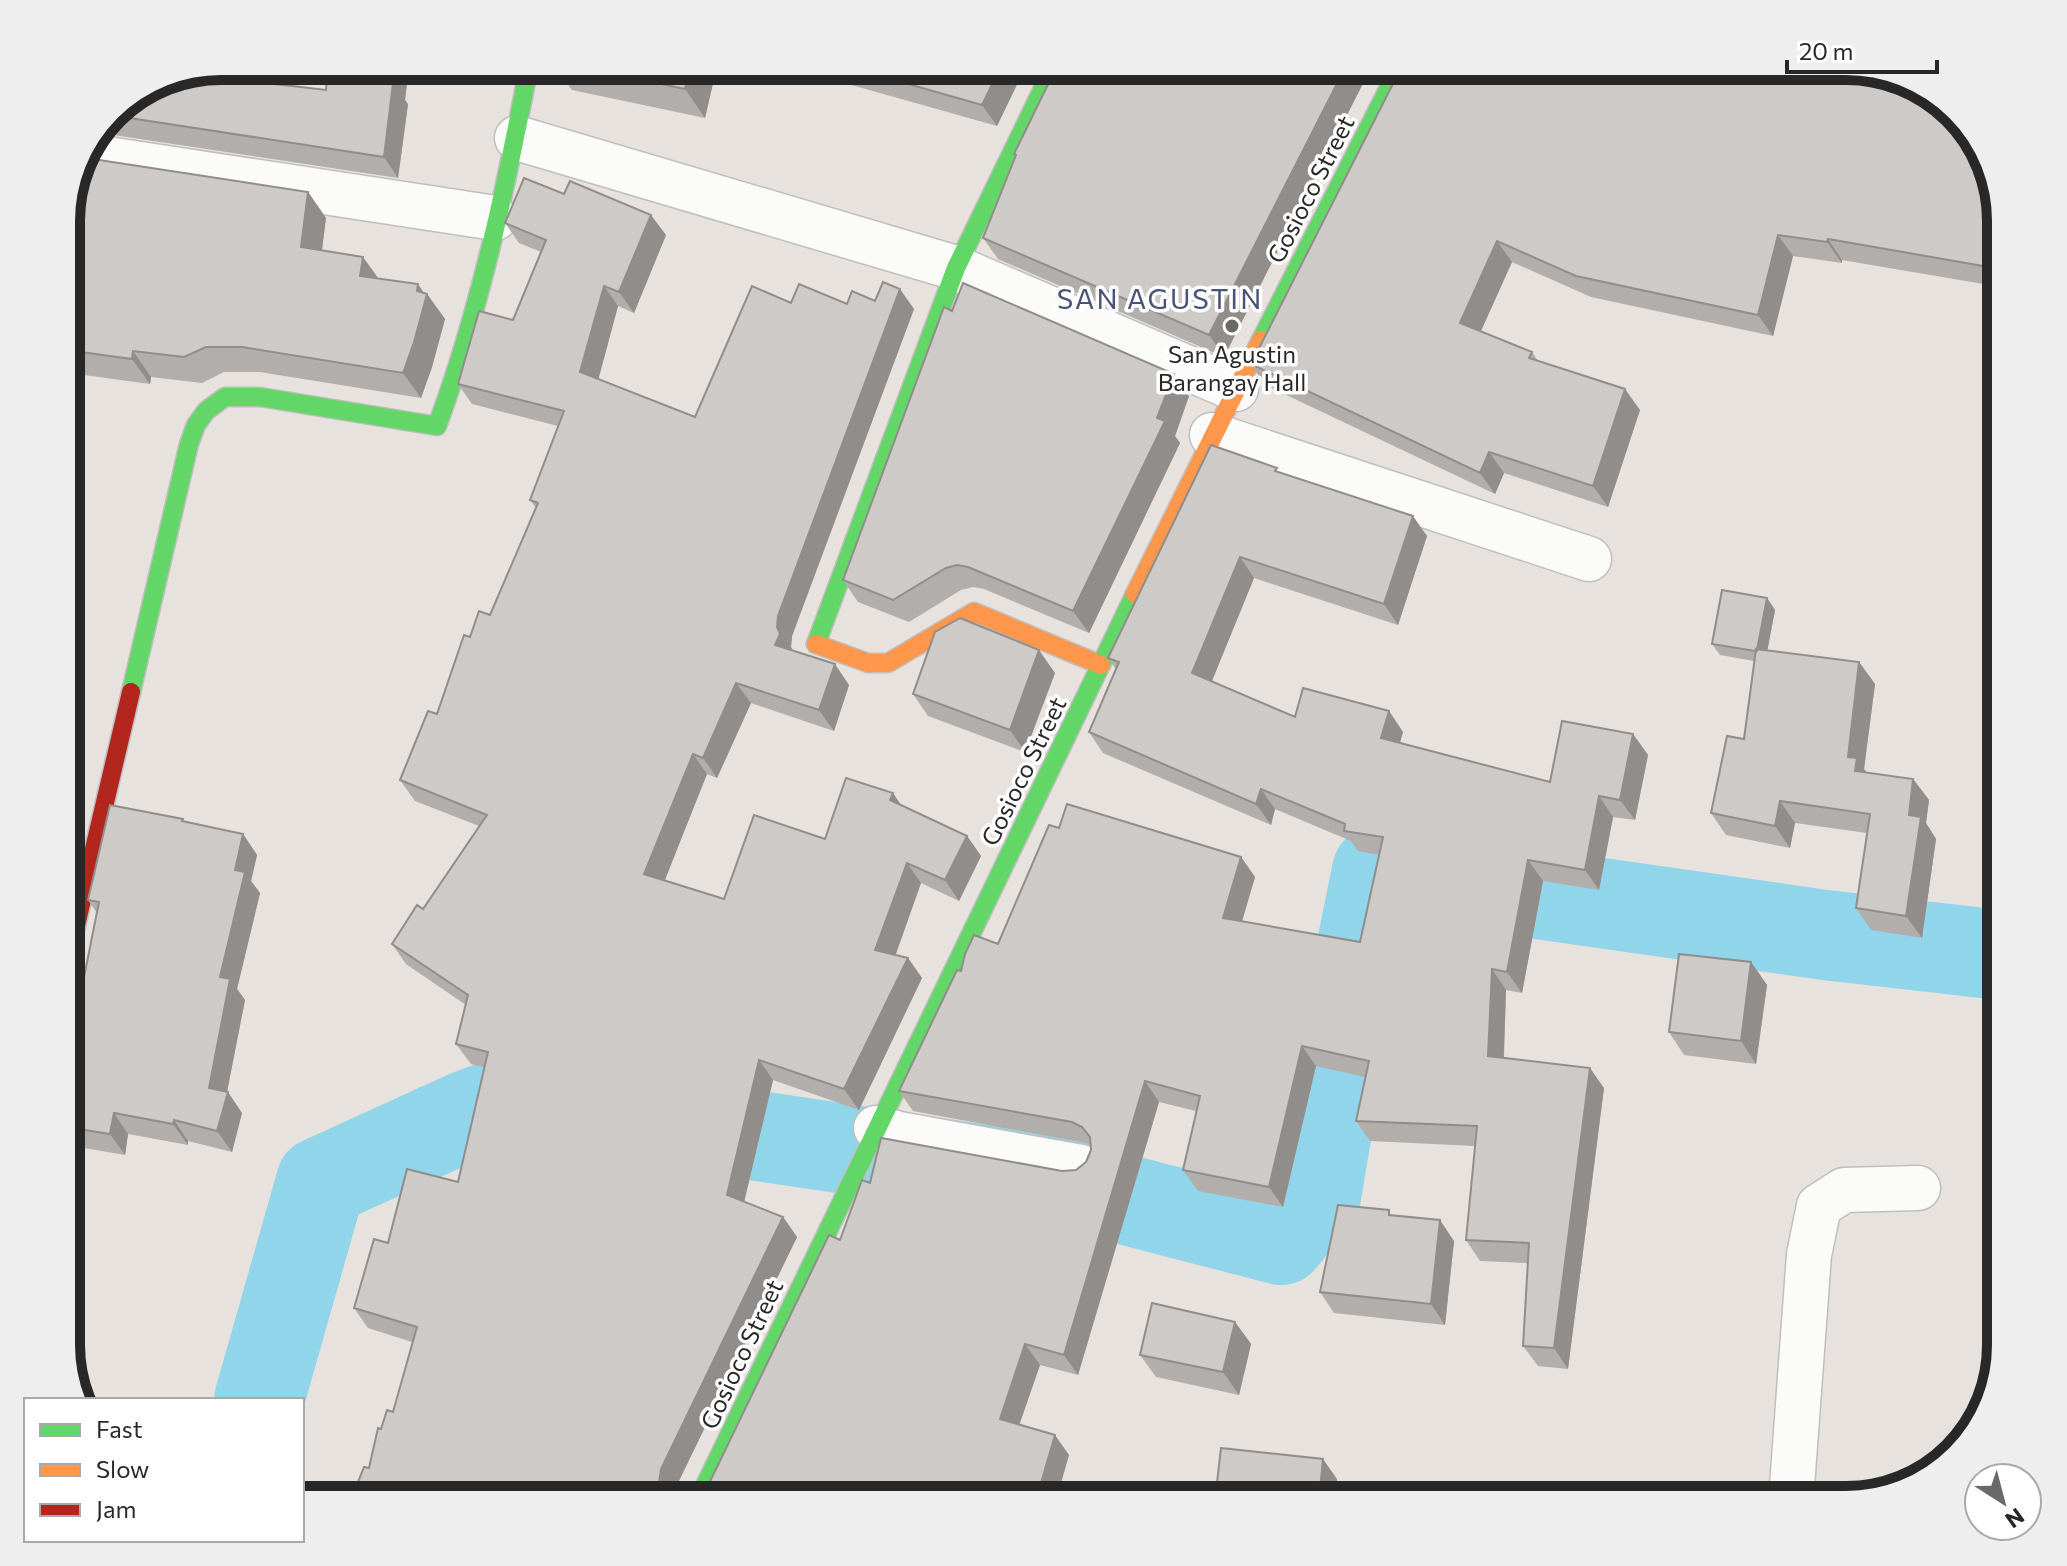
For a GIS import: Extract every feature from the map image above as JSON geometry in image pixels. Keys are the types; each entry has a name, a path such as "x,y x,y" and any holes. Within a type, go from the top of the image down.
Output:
{"street":[{"path":"80,908 196,425 206,411 225,397 260,397 437,426 456,375 517,138 527,80"},
{"path":"1047,80 956,268 816,644 868,663 888,663 974,612 1101,665"},
{"name":"Gosioco Street","path":"705,1486 1212,435 1393,80"},
{"path":"517,138 956,268 1236,389"},
{"path":"95,157 495,218"},
{"path":"1212,435 1589,559"},
{"path":"874,1132 1081,1167"},
{"path":"1792,1486 1809,1255 1819,1206 1844,1190 1918,1188"}],"building":[{"path":"240,80 326,90 327,80 390,80 393,83 384,157 126,117 150,99 175,87 202,81"},
{"path":"642,80 687,80 685,89"},
{"path":"894,80 994,80 982,105"},
{"path":"1050,80 1339,80 1209,335 983,238 1014,154"},
{"path":"1395,80 1865,81 1909,94 1946,121 1973,158 1982,184 1986,202 1987,267 1828,239 1827,242 1778,235 1758,315 1576,276 1497,241 1460,323 1532,352 1529,358 1625,389 1593,486 1489,452 1480,473 1251,364"},
{"path":"94,159 308,192 301,247 363,257 360,276 418,284 417,291 427,294 403,373 242,347 206,347 184,357 133,351 132,359 80,352 80,211"},
{"path":"524,178 564,194 570,181 651,215 619,292 604,286 580,372 695,417 752,286 791,303 799,284 847,304 852,291 875,301 883,282 900,289 778,616 780,634 775,645 835,664 819,710 736,683 703,758 693,754 644,874 724,899 754,815 825,839 846,778 893,793 890,800 967,836 945,880 907,863 875,950 908,958 844,1089 759,1060 727,1195 783,1217 661,1469 661,1486 357,1486 364,1467 369,1468 378,1428 381,1429 387,1410 393,1412 417,1327 354,1308 374,1239 388,1243 407,1169 458,1182 488,1052 456,1044 468,995 392,944 417,905 423,909 487,815 400,780 428,711 437,714 464,635 470,637 479,611 490,615 538,503 530,500 564,411 458,384 479,311 513,320 546,240 505,223"},
{"path":"963,283 1174,374 1157,418 1165,421 1073,611 957,565 946,568 893,600 843,580 944,307 952,311"},
{"path":"1211,445 1277,468 1275,471 1413,516 1384,604 1240,557 1192,673 1295,717 1303,688 1389,711 1381,738 1550,782 1562,721 1633,734 1620,800 1599,796 1585,870 1528,860 1507,972 1492,969 1488,1056 1590,1068 1554,1348 1523,1346 1529,1243 1466,1240 1477,1126 1356,1121 1369,1061 1302,1046 1269,1187 1183,1170 1200,1096 1145,1081 1064,1355 1025,1344 1000,1419 1055,1435 1040,1486 708,1486 829,1235 840,1240 862,1180 870,1183 881,1138 1062,1171 1076,1170 1086,1162 1091,1150 1090,1137 1082,1127 1072,1122 899,1091 957,970 961,971 974,935 998,944 1049,825 1059,828 1067,804 1241,857 1223,918 1360,942 1383,837 1344,831 1345,824 1261,789 1256,804 1089,732 1119,662 1108,658"},
{"path":"1722,590 1767,598 1757,650 1712,644"},
{"path":"960,618 1039,650 1010,730 913,694 935,632"},
{"path":"1756,649 1859,662 1848,757 1857,758 1855,771 1913,779 1909,815 1921,817 1906,916 1856,908 1870,814 1780,801 1775,826 1711,813 1727,736 1744,739"},
{"path":"110,805 243,834 235,870 245,872 220,977 230,979 209,1088 228,1092 217,1131 174,1120 173,1124 114,1113 110,1134 80,1129 80,998 99,902 88,900"},
{"path":"1679,954 1751,962 1741,1041 1669,1032"},
{"path":"1338,1205 1389,1210 1389,1215 1440,1220 1431,1304 1320,1292"},
{"path":"1152,1303 1235,1322 1223,1372 1140,1355"},
{"path":"1221,1448 1323,1459 1320,1486 1217,1486"}],"waterway":[{"path":"260,1398 321,1182 468,1115 525,1094 698,1127 1046,1179 1281,1240 1316,1196 1338,1064 1377,871 1825,935 1987,953"}],"traffic: fast":[{"path":"131,692 189,444 196,425 206,411 225,397 260,397 437,426 466,338 490,248 526,80"},
{"path":"816,644 956,268 1047,80"},
{"path":"1261,340 1393,80"},
{"path":"705,1486 1135,594"}],"traffic: slow":[{"path":"1135,594 1261,340"},
{"path":"816,644 868,663 888,663 974,612 1101,665"}],"traffic: jam":[{"path":"80,909 131,692"}],"place":[{"name":"San Agustin Barangay Hall","path":"1232,326"}],"district":[{"name":"SAN AGUSTIN","path":"1160,298"}]}
